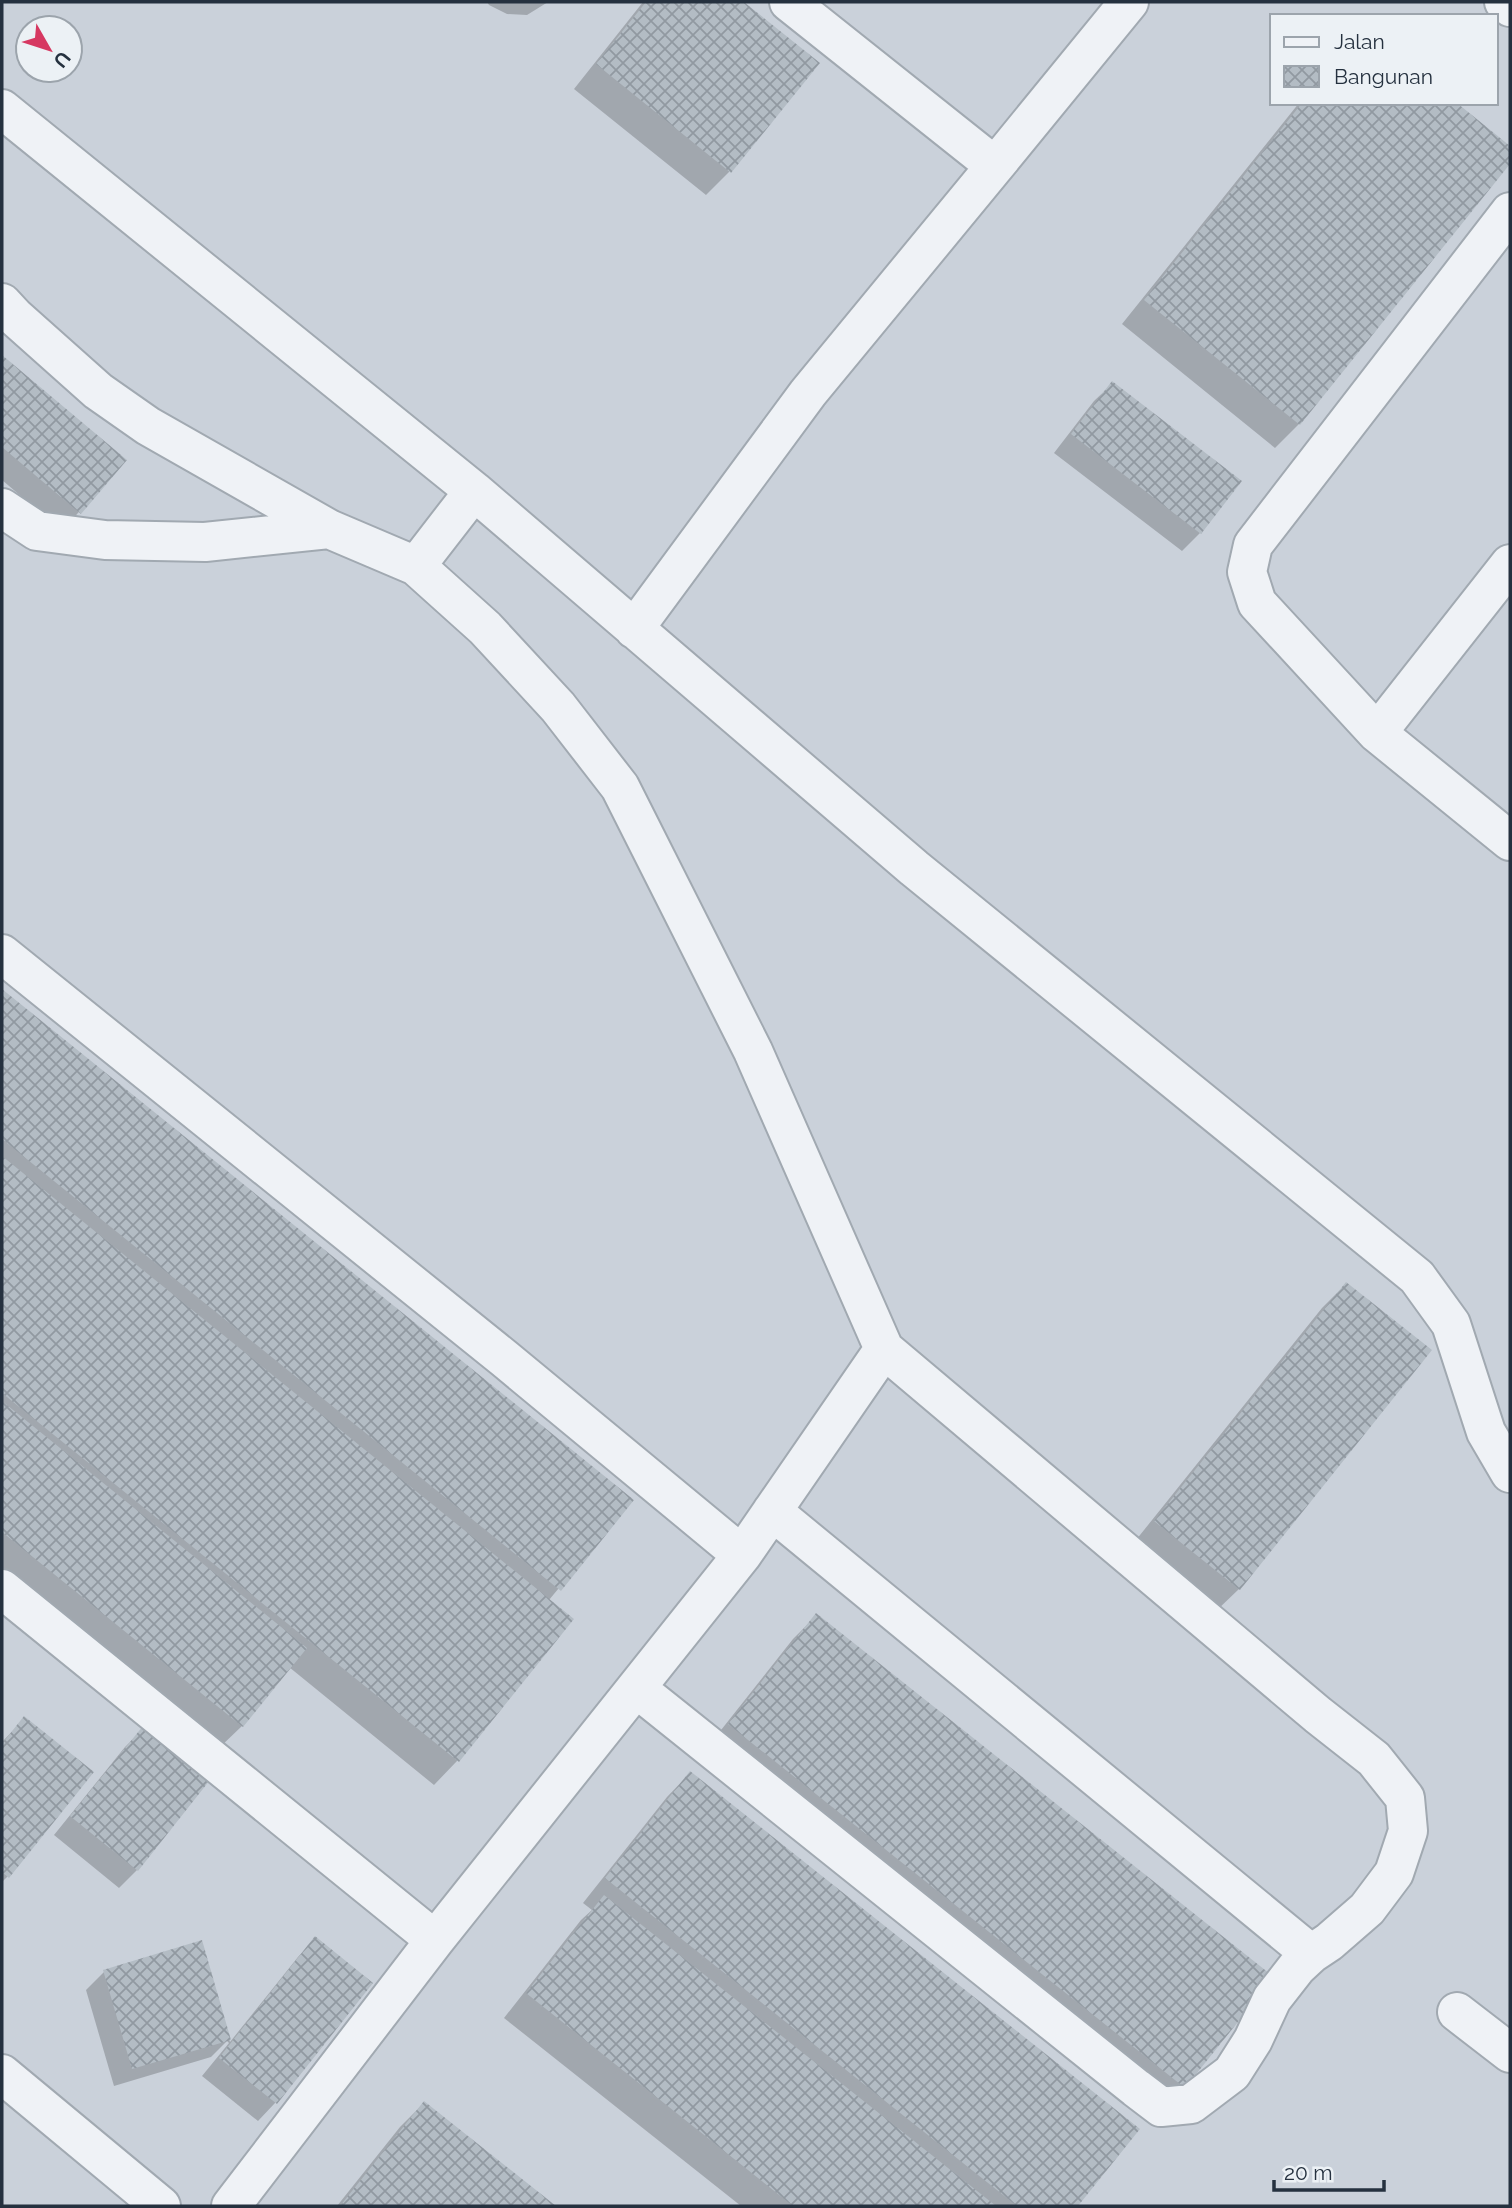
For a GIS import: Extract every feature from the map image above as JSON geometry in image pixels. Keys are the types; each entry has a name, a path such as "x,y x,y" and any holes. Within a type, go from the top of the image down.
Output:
{"lane":[{"path":"789,2 995,166"},
{"path":"634,629 808,393 1129,2"},
{"path":"1504,2 1510,7"},
{"path":"2,109 474,491 914,868 1417,1277 1451,1324 1486,1432 1510,1473"},
{"path":"1510,212 1253,545 1247,572 1257,603 1377,733 1510,841"},
{"path":"2,303 98,391 138,419 330,529 416,566 485,628 558,707 620,787 752,1051 884,1349 1318,1715 1374,1759 1405,1798 1408,1831 1394,1873 1367,1909 1311,1954 1272,1999 1253,2040 1232,2073 1191,2104 1161,2107 636,1688"},
{"path":"416,566 474,491"},
{"path":"2,508 37,531 105,540 205,542 330,529"},
{"path":"1377,733 1510,564"},
{"path":"2,954 494,1350 742,1555"},
{"path":"231,2206 435,1940 742,1555 884,1349"},
{"path":"772,1511 1311,1954"},
{"path":"2,1589 435,1940"},
{"path":"1457,2012 1510,2053"},
{"path":"2,2074 161,2206"}],"shaded area":[{"path":"2,2 1510,2 1510,2206 2,2206"}],"building":[{"path":"646,2 744,2 820,63 731,173 596,64"},
{"path":"1300,105 1459,105 1510,146 1510,164 1300,425 1144,300"},
{"path":"2,355 127,460 81,514 2,447"},
{"path":"1112,381 1242,481 1201,534 1071,434"},
{"path":"2,989 634,1500 561,1591 2,1139"},
{"path":"2,1156 574,1619 459,1762 2,1393"},
{"path":"1346,1282 1432,1350 1240,1590 1154,1521"},
{"path":"2,1401 307,1648 243,1727 2,1532"},
{"path":"816,1613 1274,1977 1185,2088 728,1724"},
{"path":"24,1716 94,1772 9,1878 2,1872 2,1744"},
{"path":"143,1726 210,1780 138,1871 70,1816"},
{"path":"690,1771 1140,2129 1078,2206 1017,2206 605,1878"},
{"path":"604,1895 996,2206 793,2206 526,1993"},
{"path":"315,1936 373,1983 277,2104 219,2058"},
{"path":"202,1940 231,2040 132,2069 103,1970"},
{"path":"424,2101 556,2206 340,2206"}]}
